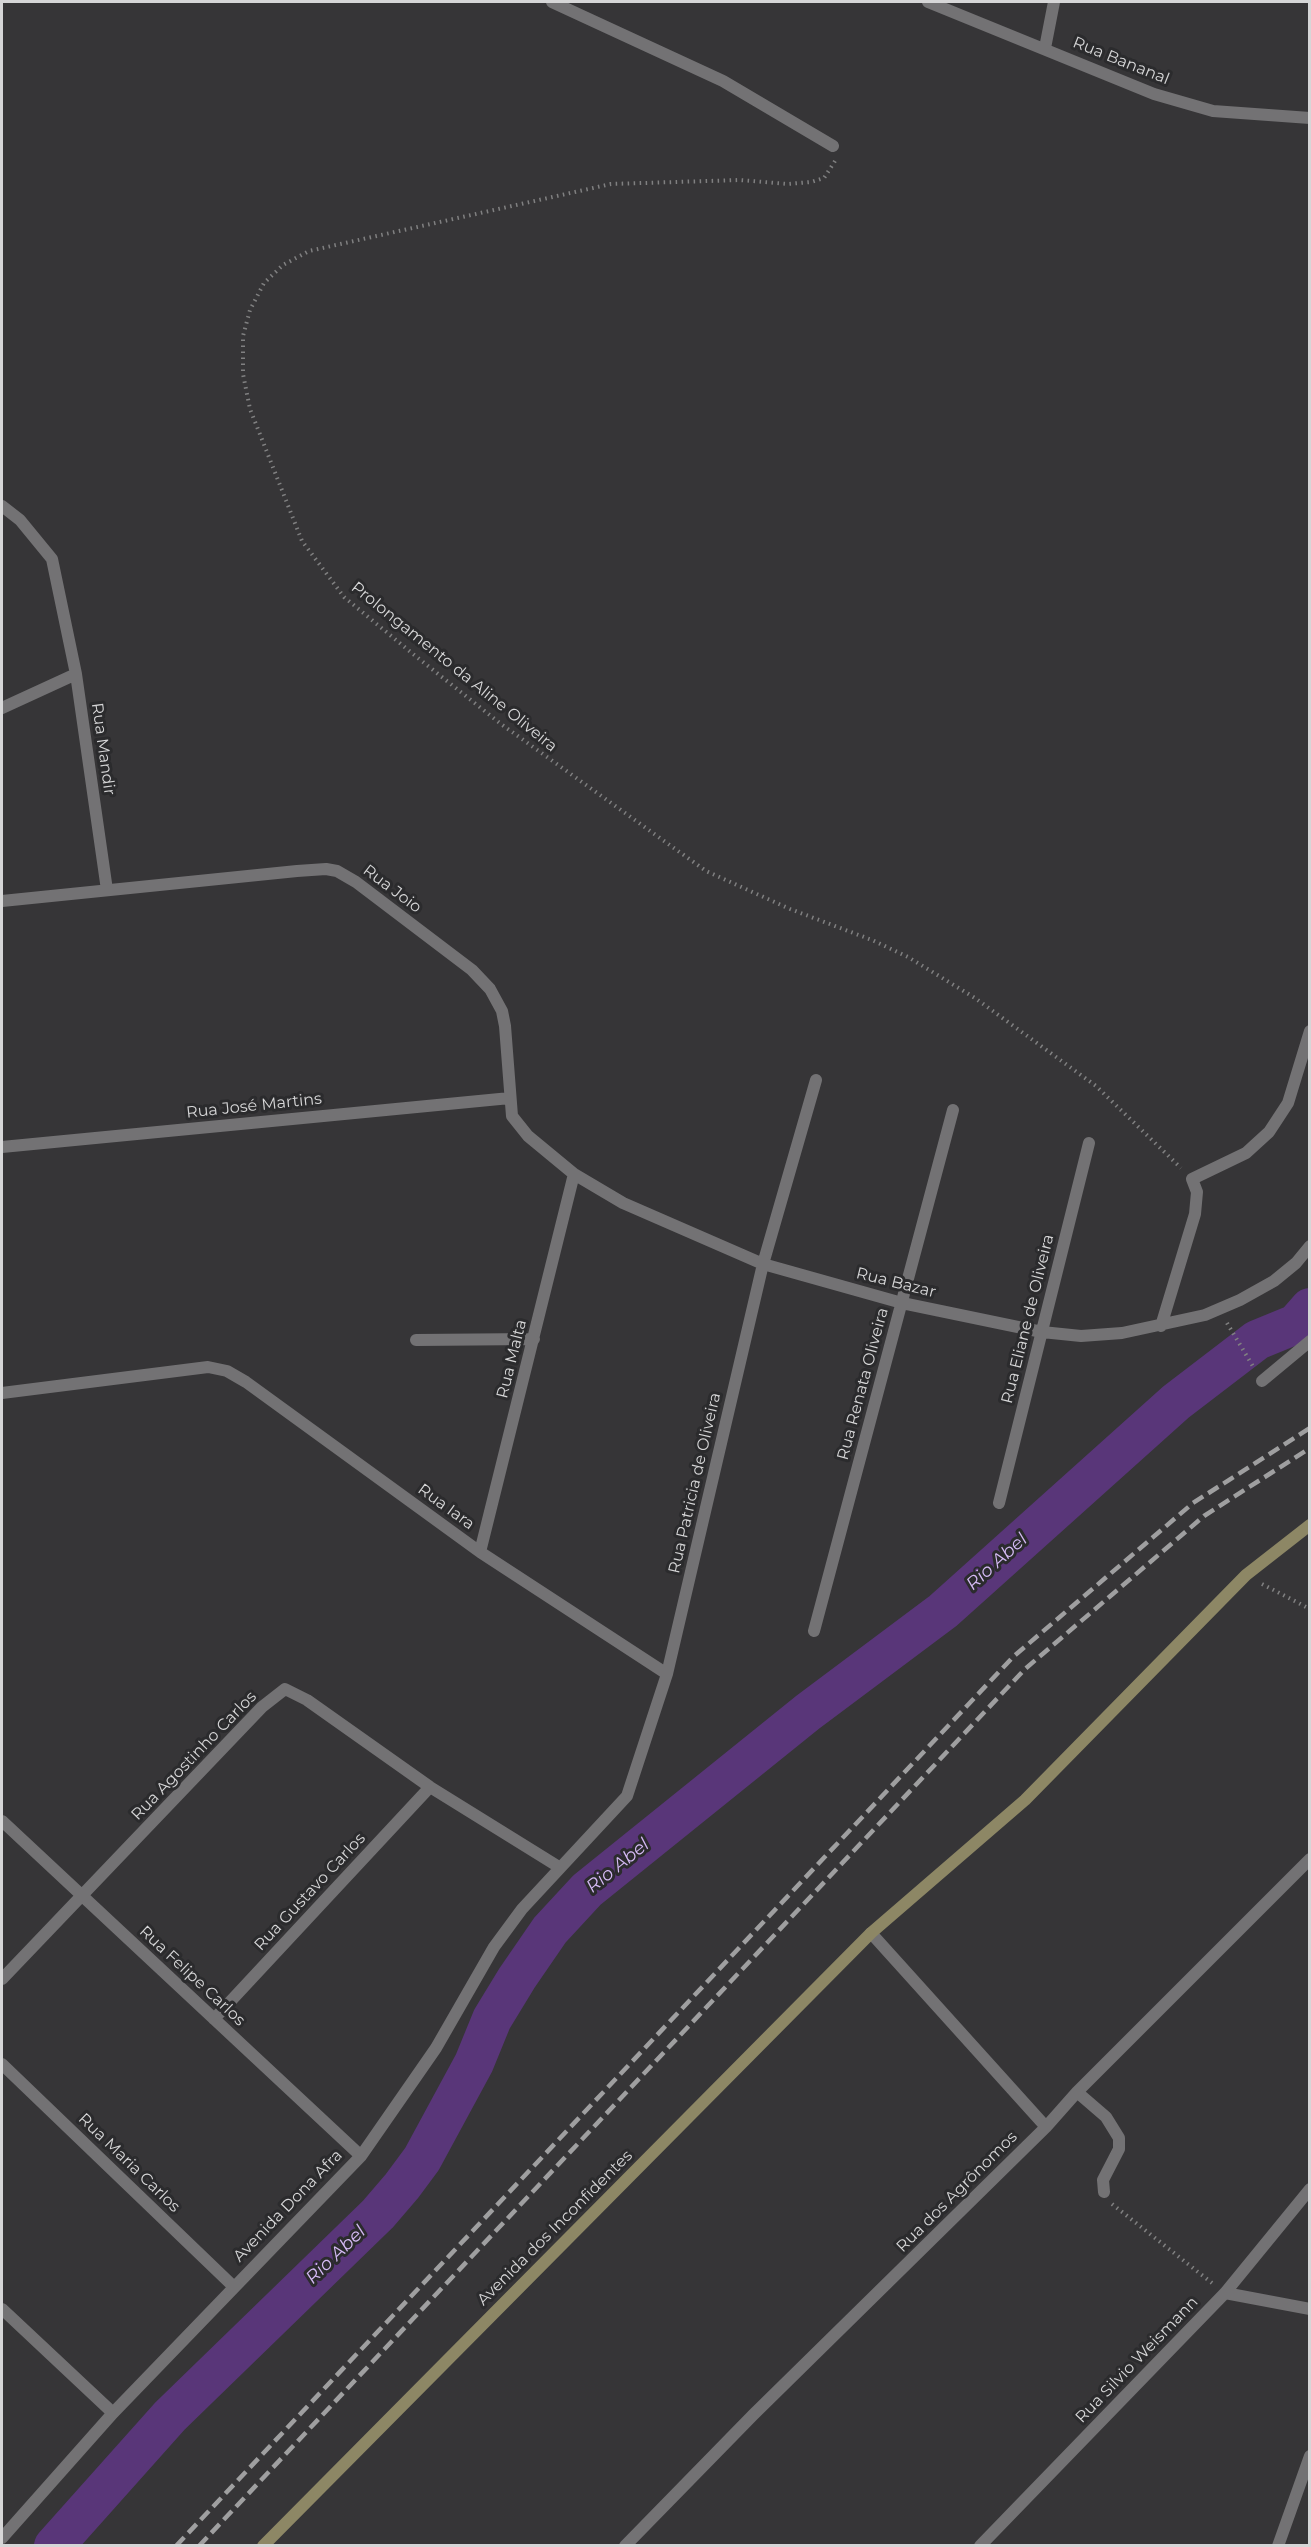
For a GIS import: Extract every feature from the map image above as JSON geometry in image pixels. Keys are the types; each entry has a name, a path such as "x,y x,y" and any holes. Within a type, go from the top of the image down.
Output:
{"main road":[{"name":"Avenida dos Inconfidentes","path":"263,2546 871,1934 1025,1800 1246,1575 1310,1525"}],"street":[{"path":"552,2 723,81 833,146"},
{"name":"Rua Bananal","path":"928,2 1154,94 1213,111 1310,118"},
{"path":"1045,48 1054,2"},
{"name":"Rua Mandir","path":"2,506 20,520 52,559 76,674 107,891"},
{"path":"2,708 76,674"},
{"name":"Rua Joio","path":"107,891 316,869 326,869 347,876 472,970 490,989 502,1011 505,1026 510,1098"},
{"path":"2,901 107,891"},
{"path":"1161,1326 1194,1214 1197,1192 1192,1179 1246,1153 1269,1132 1288,1102 1310,1031"},
{"name":"Rua Patricia de Oliveira","path":"559,1867 627,1796 667,1674 763,1264 816,1080"},
{"name":"Rua José Martins","path":"2,1147 510,1098"},
{"name":"Rua Bazar","path":"510,1098 512,1116 519,1127 574,1174 623,1203 763,1264 902,1303 1042,1332 1081,1336 1122,1333 1205,1315 1240,1300 1274,1281 1296,1263 1310,1246"},
{"name":"Rua Renata Oliveira","path":"814,1631 953,1110"},
{"name":"Rua Eliane de Oliveira","path":"999,1503 1089,1143"},
{"name":"Rua Malta","path":"480,1552 574,1174"},
{"path":"416,1340 534,1339"},
{"path":"1262,1381 1310,1341"},
{"name":"Rua Iara","path":"2,1393 208,1367 227,1371 246,1382 480,1552 667,1674"},
{"name":"Rua Agostinho Carlos","path":"2,1979 262,1707 285,1689 307,1700 430,1787 559,1867"},
{"name":"Rua Gustavo Carlos","path":"214,2019 430,1787"},
{"name":"Rua Felipe Carlos","path":"2,1821 361,2156"},
{"name":"Rua dos Agrônomos","path":"625,2546 753,2415 1046,2127 1077,2092 1281,1885 1310,1859"},
{"name":"Avenida Dona Afra","path":"2,2538 113,2413 233,2286 361,2156 436,2048 494,1947 522,1909 559,1867"},
{"path":"871,1934 1046,2127"},
{"name":"Rua Maria Carlos","path":"2,2064 233,2286"},
{"path":"1077,2092 1106,2117 1119,2138 1119,2149 1103,2180 1104,2192"},
{"name":"Rua Silvio Weismann","path":"980,2546 1225,2293 1310,2189"},
{"path":"1225,2293 1310,2308"},
{"path":"2,2309 113,2413"},
{"path":"1278,2546 1310,2456"}],"path":[{"name":"Prolongamento da Aline Oliveira","path":"833,146 836,158 833,168 824,178 811,182 788,184 740,180 611,184 309,251 283,265 264,283 250,310 243,336 243,374 250,409 302,541 344,597 405,647 501,724 706,871 790,909 872,940 909,957 975,998 1096,1086 1192,1179"},
{"path":"1234,1334 1254,1367"},
{"path":"1246,1575 1310,1608"},
{"path":"1104,2192 1112,2204 1225,2293"}],"waterway":[{"name":"Rio Abel","path":"54,2546 170,2416 378,2214 402,2186 422,2159 474,2063 492,2019 517,1978 550,1930 587,1890 808,1712 943,1611 1176,1402 1257,1340 1296,1324 1310,1308"}],"railway":[{"path":"176,2546 1013,1657 1193,1503 1310,1428"},
{"path":"199,2546 1025,1669 1204,1516 1310,1448"}]}
